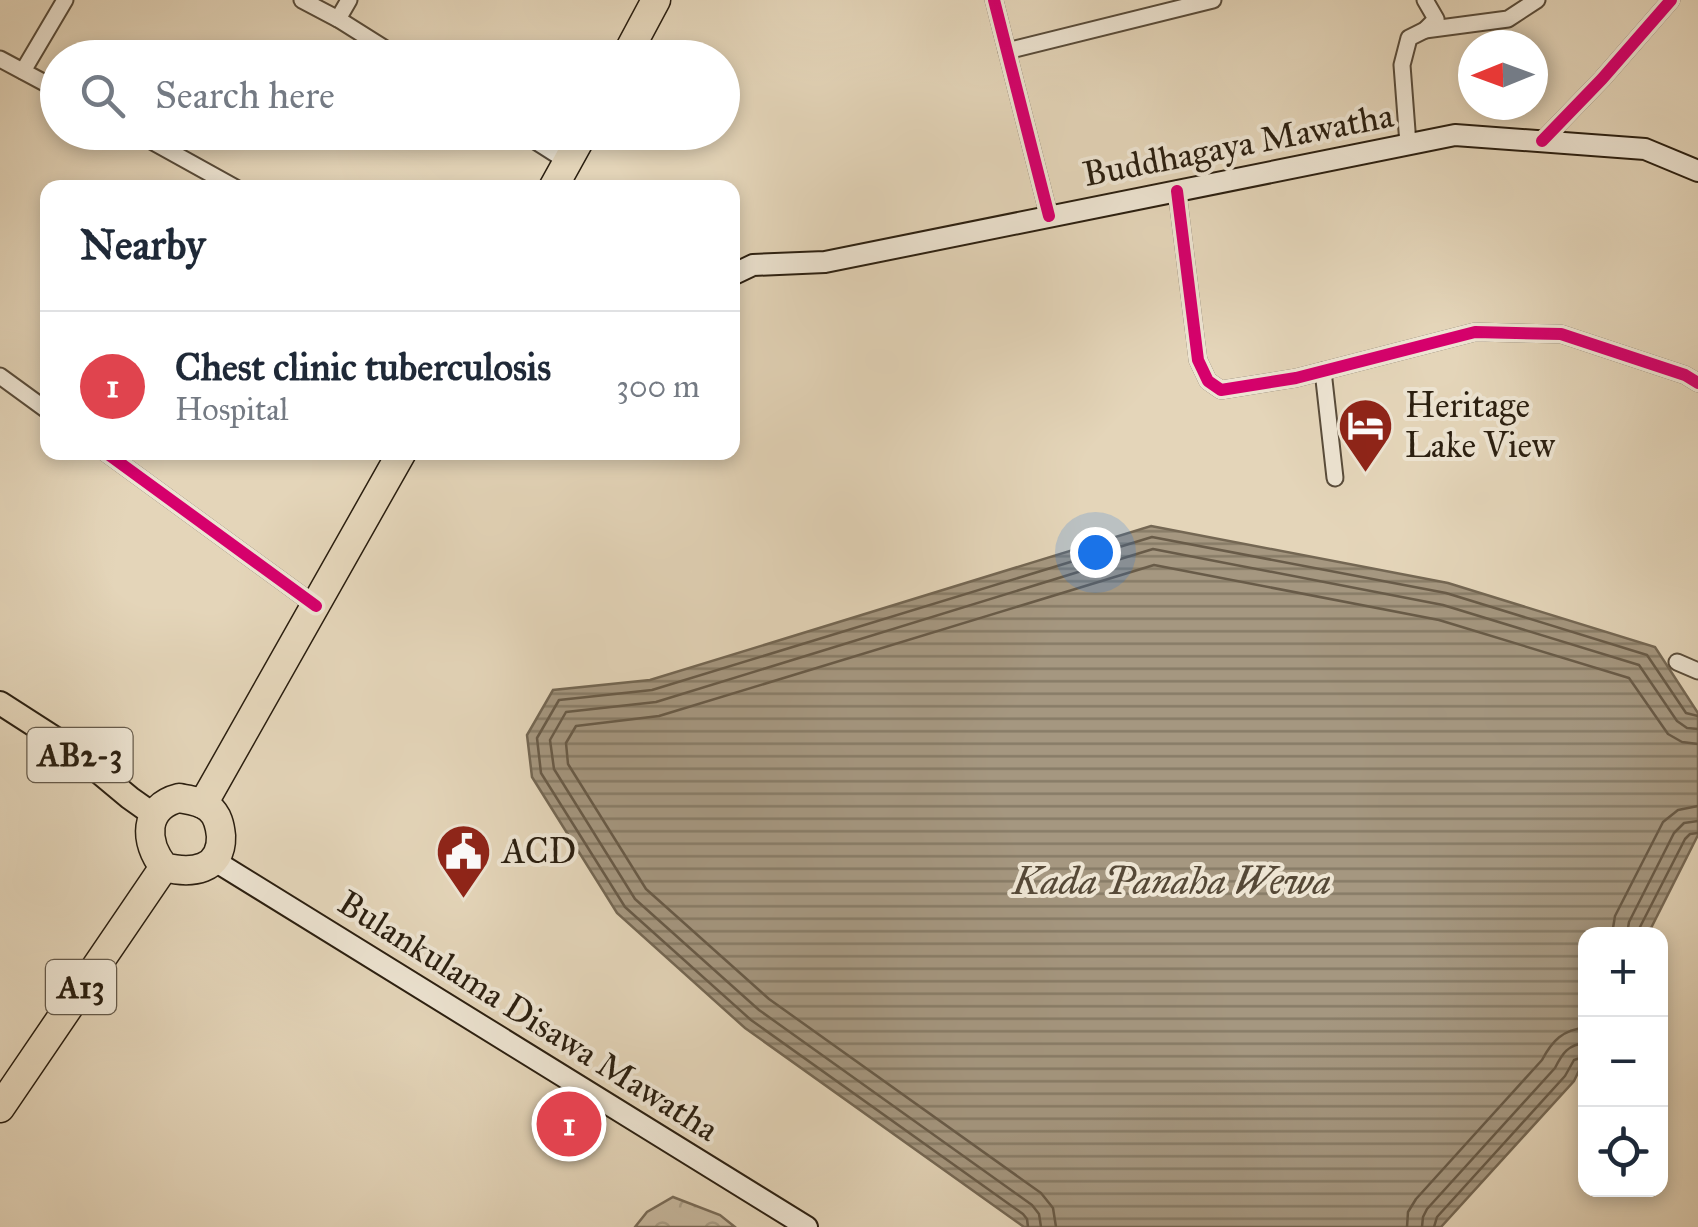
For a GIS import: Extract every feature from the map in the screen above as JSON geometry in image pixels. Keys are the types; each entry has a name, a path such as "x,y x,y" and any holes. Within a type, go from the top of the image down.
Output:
{"highway":[{"path":"635,40 656,0"},
{"path":"558,180 574,150"},
{"path":"202,804 398,460"},
{"path":"179,798 212,809 220,824 216,860 192,871 164,867 156,858 149,834 154,815 167,801 179,798"},
{"name":"A13","path":"0,1108 164,867"}],"main road":[{"name":"Buddhagaya Mawatha","path":"740,270 752,265 825,262 1456,134 1645,148 1698,171"},
{"name":"AB2-3","path":"0,702 70,748 154,815"},
{"name":"Bulankulama Disawa Mawatha","path":"216,860 807,1227"}],"street":[{"path":"42,40 65,0"},
{"path":"302,0 371,40"},
{"path":"338,19 348,0"},
{"path":"994,0 1049,216"},
{"path":"1007,51 1213,0"},
{"path":"1408,144 1402,65 1409,38 1436,19 1425,0"},
{"path":"1424,30 1508,18 1537,0"},
{"path":"1542,141 1671,0"},
{"path":"23,72 40,43"},
{"path":"0,59 40,81"},
{"path":"167,150 222,180"},
{"path":"549,150 568,162"},
{"path":"1176,191 1198,360 1208,381 1221,390 1322,371 1475,332 1560,334 1698,382"},
{"path":"1322,371 1335,478"},
{"path":"0,376 40,404"},
{"path":"116,460 316,606"},
{"path":"1676,662 1698,671"}],"green space":[{"path":"673,1197 720,1215 735,1227 635,1227 647,1212"}],"water":[{"name":"Kada Panaha Wewa","path":"1151,526 1448,583 1655,647 1698,713 1698,835 1652,927 1578,927 1578,1073 1441,1227 1024,1227 745,1028 617,913 532,777 527,735 553,690 650,680"}],"cycle path":[{"path":"994,0 1049,216"},
{"path":"1542,141 1671,0"},
{"path":"1177,191 1198,360 1208,381 1221,390 1296,378 1475,332 1561,334 1685,375 1698,383"},
{"path":"116,460 316,606"}],"place":[{"name":"Heritage Lake View","path":"1366,474"},
{"name":"ACD","path":"463,900"},
{"name":"Chest clinic tuberculosis","path":"569,1124"}]}
